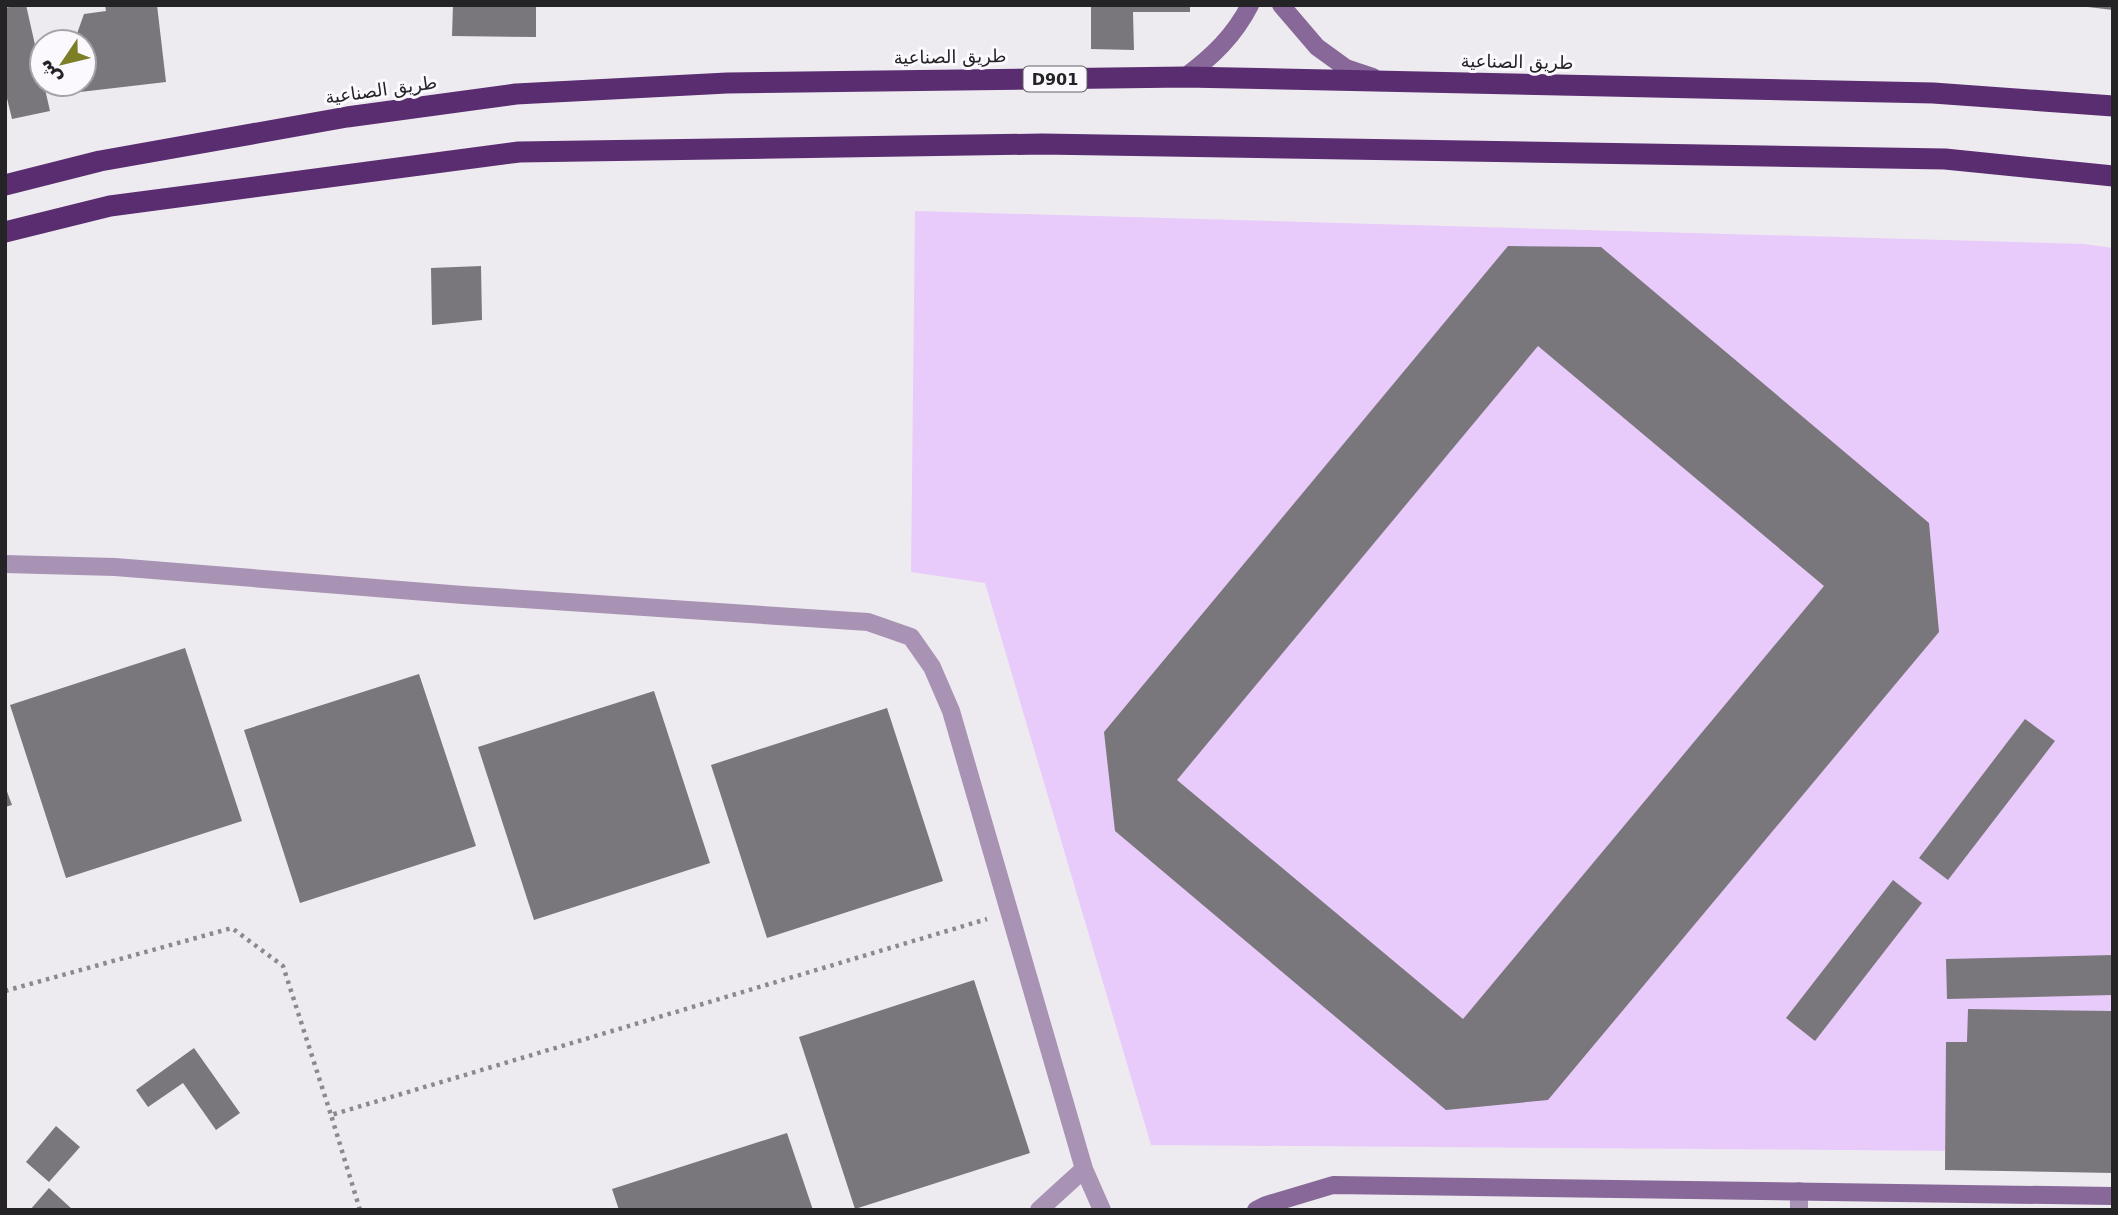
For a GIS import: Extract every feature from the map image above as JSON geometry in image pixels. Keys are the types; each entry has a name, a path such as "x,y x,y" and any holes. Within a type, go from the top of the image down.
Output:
{"highway":[{"name":"طريق الصناعية","path":"5,185 100,161 347,117 516,94 727,83 1185,77 1933,93 2113,106"},
{"path":"5,232 110,206 519,152 1083,144 1945,159 2113,176"}],"main road":[{"path":"1185,77 1215,54 1238,28 1250,5"},
{"path":"1281,5 1317,47 1346,68 1387,82"},
{"path":"1256,1210 1333,1185 2113,1196"}],"street":[{"path":"5,564 115,567 476,596 868,622 911,637 932,667 951,711 1084,1169 1102,1210"},
{"path":"1039,1210 1084,1169"},
{"path":"1799,1191 1799,1210"}],"path":[{"path":"331,1115 1009,912"},
{"path":"5,991 232,928 283,966 360,1210"}],"shaded area":[{"path":"915,211 2084,244 2113,248 2113,1152 1151,1145 985,583 911,572"}],"building":[{"path":"26,5 31,28 28,28 28,98 47,98 50,111 12,119 5,90 5,8"},
{"path":"105,5 157,5 166,82 98,90 98,28 79,28 84,14 106,11"},
{"path":"453,5 536,5 536,37 452,36"},
{"path":"1091,5 1190,5 1190,12 1133,12 1134,50 1091,49"},
{"path":"2113,5 2113,10 2088,7"},
{"path":"1508,246 1601,247 1929,523 1939,632 1548,1100 1446,1110 1115,831 1104,732","holes":["1538,346 1824,586 1463,1019 1177,780"]},
{"path":"481,266 482,320 432,325 431,268"},
{"path":"185,648 242,821 66,878 10,705"},
{"path":"419,674 476,846 300,903 244,730"},
{"path":"654,691 710,863 534,920 478,747"},
{"path":"887,708 943,881 767,938 711,765"},
{"path":"2025,719 2055,741 1948,880 1919,858"},
{"path":"5,786 12,805 5,807"},
{"path":"1893,880 1922,903 1815,1041 1786,1018"},
{"path":"2113,955 2113,995 1947,999 1946,959"},
{"path":"974,980 1030,1153 855,1209 799,1037"},
{"path":"1968,1009 2113,1011 2113,1173 1945,1170 1946,1042 1967,1042"},
{"path":"194,1048 240,1113 216,1130 183,1083 148,1107 136,1090"},
{"path":"56,1126 80,1147 49,1182 26,1162"},
{"path":"787,1133 813,1210 619,1210 612,1189"},
{"path":"49,1188 73,1210 30,1210"}]}
